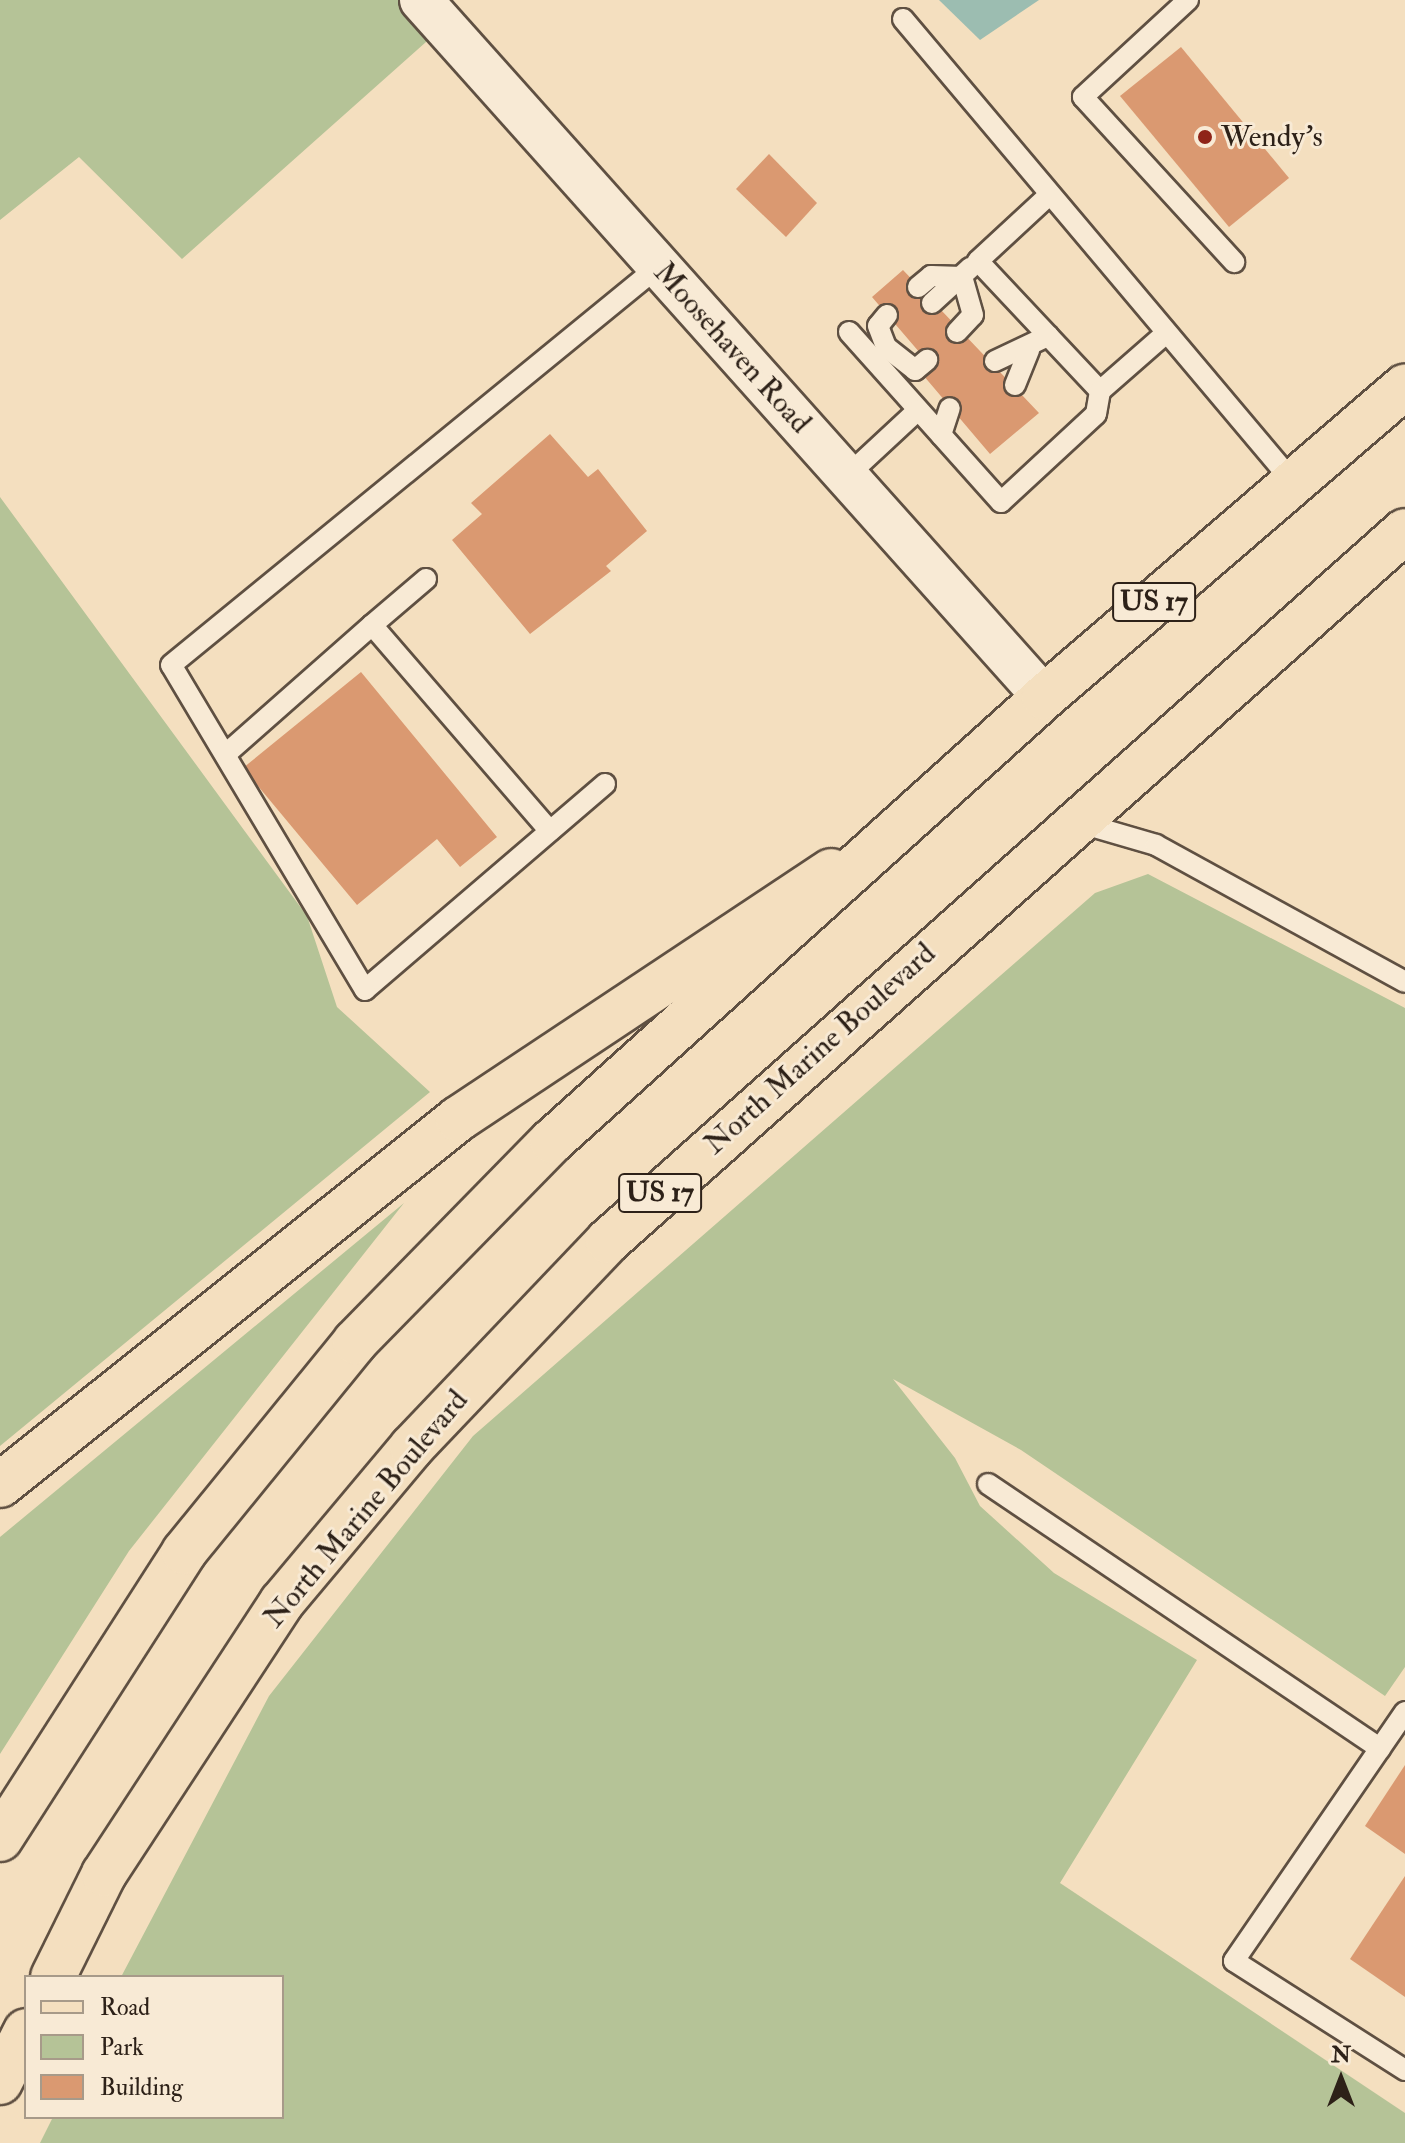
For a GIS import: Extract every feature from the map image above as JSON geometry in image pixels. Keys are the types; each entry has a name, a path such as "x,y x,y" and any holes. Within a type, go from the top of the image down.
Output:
{"main road":[{"name":"US 17","path":"0,1839 184,1552 355,1342 552,1141 1044,697 1405,386"},
{"name":"North Marine Boulevard","path":"54,1975 104,1874 282,1602 412,1447 608,1241 1405,531"},
{"path":"0,1485 458,1119 907,821"},
{"path":"0,2082 24,2035"}],"street":[{"name":"Moosehaven Road","path":"421,0 1044,697"}],"lane":[{"path":"1188,0 1083,97 1234,262"},
{"path":"903,19 1047,197 1293,482"},
{"path":"962,277 973,315 945,317 962,277 1047,197"},
{"path":"978,261 1100,391"},
{"path":"605,784 365,990 227,753 171,665 659,266"},
{"path":"918,287 931,276 962,277"},
{"path":"887,315 878,326 880,354 918,410 951,424 1001,502 1096,414 1100,391 1164,335"},
{"path":"849,332 880,354 915,370 914,346 880,354"},
{"path":"995,361 1029,350 1048,336"},
{"path":"1015,385 1029,350"},
{"path":"847,476 918,410"},
{"path":"227,753 426,579"},
{"path":"372,625 550,831"},
{"path":"1077,822 1156,845 1405,982"},
{"path":"988,1484 1380,1748"},
{"path":"1405,1712 1234,1961 1405,2070"}],"green space":[{"path":"0,0 422,0 444,26 182,259 79,157 0,220"},
{"path":"0,497 307,916 337,1007 430,1092 0,1446"},
{"path":"1148,874 1405,1008 1405,1667 1385,1696 1021,1450 893,1379 955,1458 980,1506 1054,1573 1197,1660 1060,1883 1405,2113 1405,2143 40,2143 52,2119 284,2119 284,1975 122,1975 269,1696 473,1436 1095,893"},
{"path":"404,1203 129,1551 0,1754 0,1537"}],"water":[{"path":"939,0 1039,0 980,40"}],"building":[{"name":"Wendy's","path":"1181,47 1289,178 1229,227 1120,96"},
{"path":"769,154 817,203 786,237 736,189"},
{"path":"903,270 1039,413 990,454 923,375 932,367 872,297"},
{"path":"550,434 588,477 598,469 647,531 606,566 611,571 530,634 452,540 482,514 471,503"},
{"path":"361,672 497,837 460,867 437,839 357,905 243,768"},
{"path":"1405,1765 1405,1854 1365,1826"},
{"path":"1405,1876 1405,1997 1350,1959"}],"place":[{"name":"Wendy's","path":"1205,137"}]}
